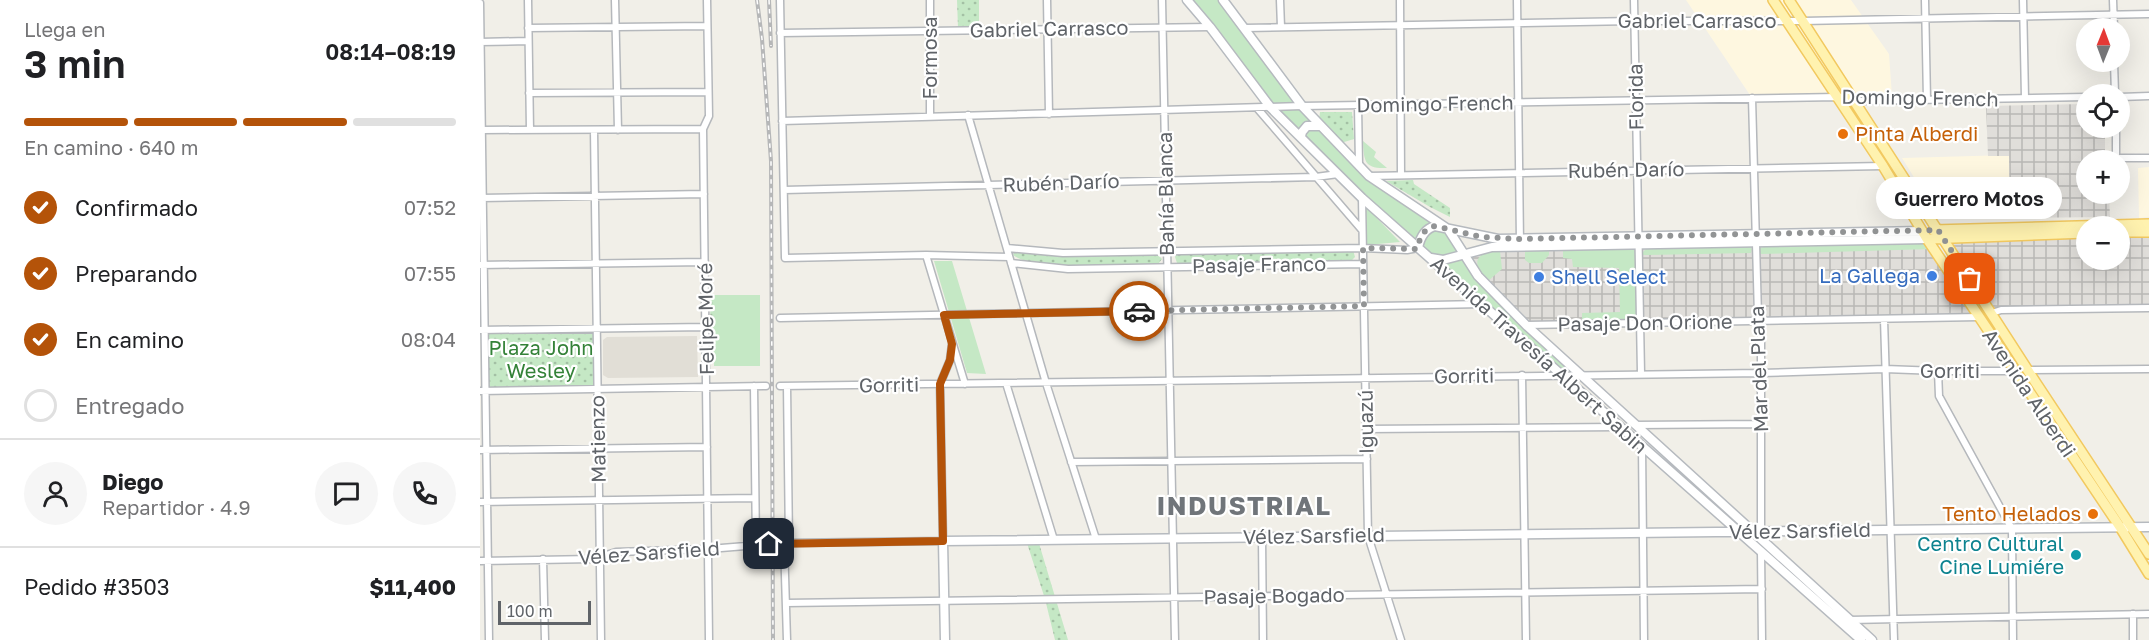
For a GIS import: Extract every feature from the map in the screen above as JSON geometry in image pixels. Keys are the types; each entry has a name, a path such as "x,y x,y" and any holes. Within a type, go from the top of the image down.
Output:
{"main road":[{"name":"Avenida Travesía Albert Sabin","path":"1186,0 1210,27 1271,108 1362,198 1861,640"},
{"name":"Avenida Travesía Albert Sabin","path":"1223,0 1302,106 1368,176 1448,229 1478,276 1526,325 1872,640"},
{"name":"Avenida Alberdi","path":"1773,0 1883,166 1924,235 2120,527 2149,574"},
{"name":"Avenida Alberdi","path":"1790,0 2149,554"},
{"path":"1301,136 1307,126 1320,126"},
{"path":"1428,256 1437,260 1520,243 1924,235 2149,224"},
{"path":"1418,248 1422,235 1431,227 1520,243"},
{"path":"2130,232 2149,232"},
{"path":"1940,234 2076,233"},
{"path":"1448,258 1455,250 1456,239"},
{"name":"Vélez Sarsfield","path":"943,541 1643,532 1758,534 1890,529 2149,527"},
{"path":"943,541 945,640"}],"street":[{"path":"528,0 530,130"},
{"path":"615,0 618,130"},
{"name":"Felipe Moré","path":"707,0 709,116 703,129 709,640"},
{"path":"780,0 784,190"},
{"name":"Formosa","path":"930,0 930,116"},
{"path":"1047,0 1049,114"},
{"name":"Bahía Blanca","path":"1162,0 1175,640"},
{"path":"1280,0 1281,27"},
{"path":"1400,0 1401,175"},
{"path":"1517,0 1520,243"},
{"name":"Florida","path":"1634,0 1641,374"},
{"path":"1925,0 1927,100"},
{"path":"2023,0 2025,98"},
{"path":"2113,0 2113,18"},
{"path":"480,3 483,449 489,640"},
{"name":"Gabriel Carrasco","path":"1245,28 2149,14"},
{"path":"528,28 707,26"},
{"name":"Gabriel Carrasco","path":"780,33 1210,27"},
{"path":"480,42 528,41"},
{"path":"529,93 708,92"},
{"path":"2130,97 2149,96"},
{"name":"Domingo French","path":"782,121 1401,104 1838,97 1856,101 2076,97"},
{"name":"Mar del Plata","path":"1752,98 1758,316 1761,321 1758,534 1761,551 1762,640"},
{"path":"1358,105 1359,167"},
{"path":"1257,108 1363,231"},
{"path":"968,115 1046,383 1096,539"},
{"path":"481,126 530,130 703,129"},
{"name":"Matienzo","path":"594,130 601,640"},
{"path":"2116,138 2116,158 2149,158"},
{"name":"Rubén Darío","path":"1368,176 1883,166"},
{"name":"Rubén Darío","path":"784,190 1316,177 1338,174"},
{"name":"Pasaje Franco","path":"784,190 785,258 926,255 1010,260 1068,268 1363,264"},
{"path":"481,198 704,194"},
{"name":"Iguazú","path":"1362,198 1368,536 1401,640"},
{"path":"1007,248 1063,253 1363,248 1407,250 1418,248"},
{"path":"926,255 965,384"},
{"path":"482,265 705,262"},
{"path":"780,318 1483,304"},
{"path":"1992,313 2001,310 2149,308"},
{"name":"Pasaje Don Orione","path":"1526,325 1979,317"},
{"path":"1884,319 1894,640"},
{"path":"482,330 706,327"},
{"path":"943,541 940,384 950,360 952,344"},
{"name":"Gorriti","path":"786,543 783,386 1761,373 1885,369 2015,371 2149,369"},
{"path":"1938,371 1939,396 2012,529 2013,640"},
{"path":"1522,375 1526,640"},
{"path":"1006,383 1054,540"},
{"path":"754,386 756,545"},
{"path":"483,391 766,386"},
{"path":"1634,425 1761,424"},
{"path":"1366,429 1622,427"},
{"path":"483,449 707,447"},
{"path":"1642,447 1644,640"},
{"path":"1071,462 1367,459"},
{"path":"484,502 755,498"},
{"path":"1262,537 1263,640"},
{"name":"Vélez Sarsfield","path":"480,561 593,559 616,552 709,549 786,543 943,541"},
{"path":"786,543 787,640"},
{"path":"543,560 545,640"},
{"name":"Pasaje Bogado","path":"786,603 1762,589"},
{"path":"2133,614 2133,640"},
{"path":"1850,620 2149,614"}],"shaded area":[{"path":"1686,0 1851,0 1889,54 1892,96 1752,98"},
{"path":"2076,104 2076,138 2105,138 2105,150 2076,150 2076,204 2109,204 2110,216 2010,218 2009,156 1988,156 1986,106"},
{"path":"2009,155 2010,218 1940,219 1902,158"},
{"path":"2149,167 2149,217 2139,218 2138,168"},
{"path":"2130,232 2149,232 2149,308 1992,313 1943,238 2076,233 2076,270 2130,270"},
{"path":"1927,239 1979,317 1526,325 1464,254 1476,249"},
{"path":"697,336 698,377 608,378 603,375 603,340 607,337"}],"green space":[{"path":"957,0 979,0 979,28 958,28"},
{"path":"1187,0 1223,0 1302,106 1359,167 1438,221 1469,262 1579,374 1563,375 1447,274 1271,108"},
{"path":"1320,112 1352,112 1354,139 1341,143 1319,120"},
{"path":"1363,141 1376,152 1374,157 1387,168 1374,167 1367,162"},
{"path":"1413,180 1414,184 1450,208 1450,217 1386,181"},
{"path":"1366,207 1400,242 1367,245"},
{"path":"1925,242 1932,249 1761,254 1759,252 1760,248 1764,247"},
{"path":"1750,247 1751,253 1643,255 1647,248"},
{"path":"1632,248 1636,252 1638,318 1632,321 1582,322 1582,313 1620,312 1619,268 1573,267 1572,259 1563,258 1563,249"},
{"path":"1353,250 1355,257 1351,261 1180,264 1177,263 1175,257 1176,254"},
{"path":"1525,250 1549,250 1549,255 1542,263 1529,263 1525,260"},
{"path":"1015,251 1065,256 1158,255 1162,259 1158,264 1059,265 1023,260 1013,255"},
{"path":"1490,251 1500,251 1502,269 1488,281 1477,264 1479,257"},
{"path":"934,261 952,261 986,374 967,373"},
{"path":"710,295 714,295 714,360 711,360"},
{"path":"714,295 760,295 760,366 714,366"},
{"name":"Plaza John Wesley","path":"596,328 597,389 486,391 485,330"},
{"path":"1026,540 1038,540 1068,640 1055,640 1045,599"}],"railway":[{"path":"757,0 771,161 773,640"},
{"path":"769,0 771,46"}],"way so far":[{"path":"1139,311 1364,306 1363,248 1416,249 1425,232 1435,226 1498,239 1938,230 1970,279"}],"place":[{"name":"Pinta Alberdi","path":"1843,134"},
{"name":"La Gallega","path":"1932,276"},
{"name":"Shell Select","path":"1539,277"},
{"name":"Guerrero Motos","path":"1970,279"},
{"name":"Tento Helados","path":"2093,514"},
{"name":"Centro Cultural Cine Lumiére","path":"2076,555"}],"district":[{"name":"INDUSTRIAL","path":"1244,506"}],"route":[{"path":"769,544 943,541 940,384 950,360 952,344 944,315 1139,311"}]}
